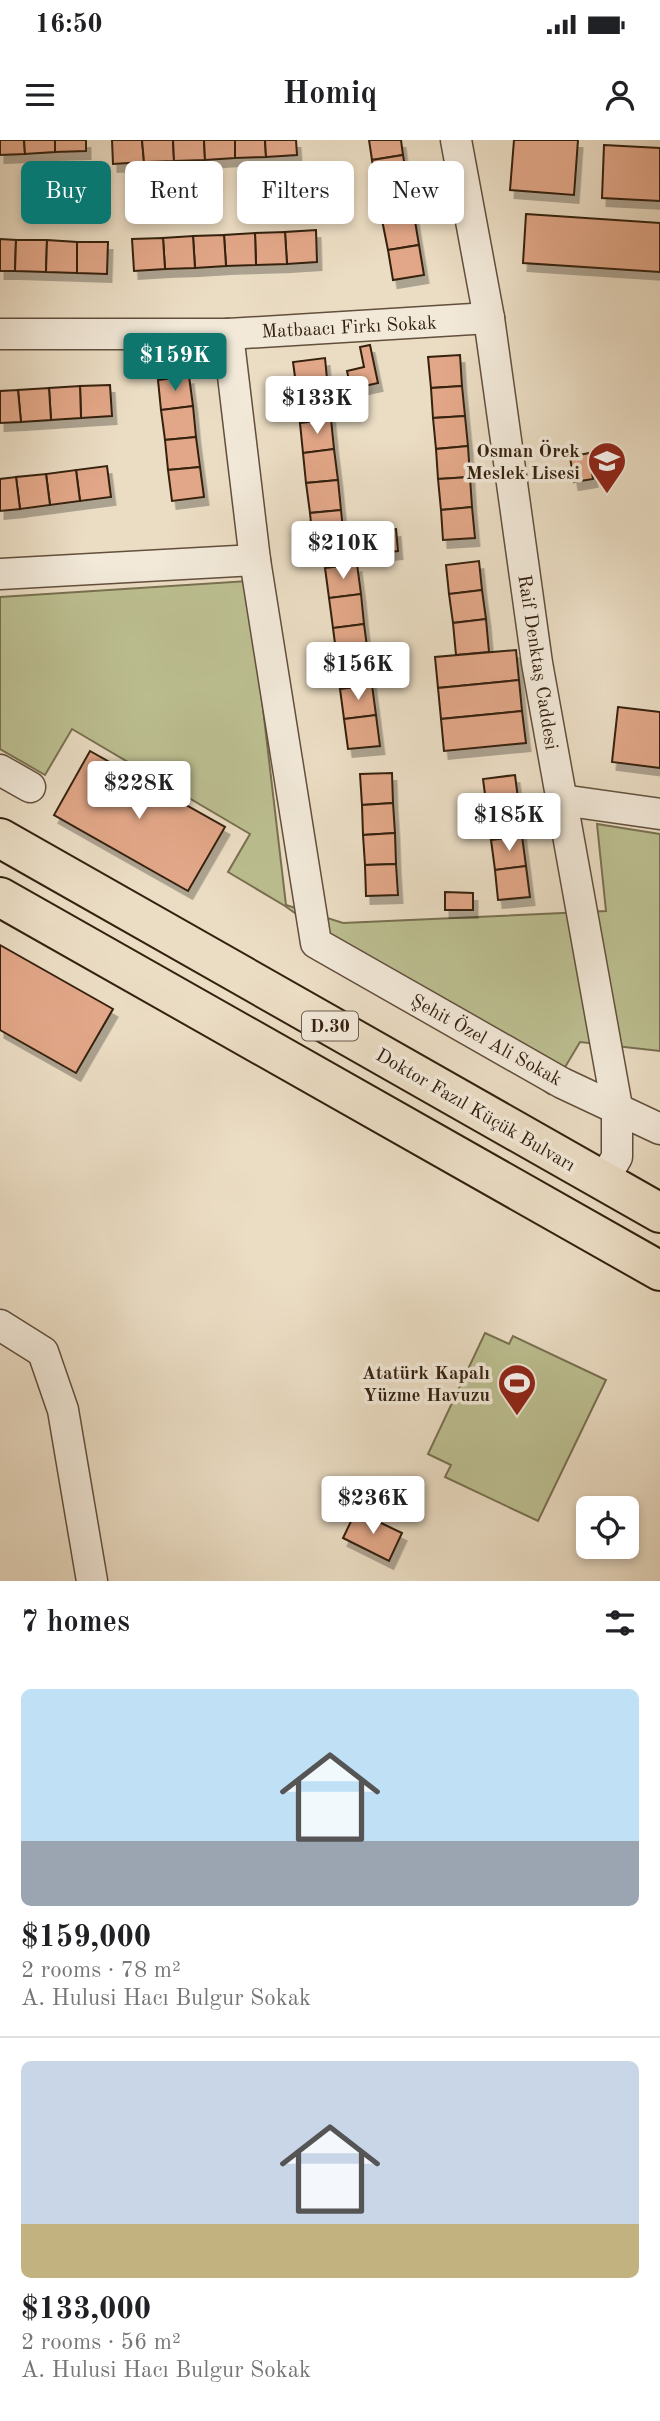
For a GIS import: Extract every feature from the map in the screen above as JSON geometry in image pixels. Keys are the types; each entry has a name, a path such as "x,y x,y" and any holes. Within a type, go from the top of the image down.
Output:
{"highway":[{"name":"Doktor Fazıl Küçük Bulvarı","path":"0,838 660,1213"},
{"name":"D.30","path":"0,897 660,1271"}],"street":[{"name":"Raif Denktaş Caddesi","path":"456,140 489,318 537,663 617,1107 617,1157 603,1181"},
{"name":"Matbaacı Firkı Sokak","path":"0,334 228,334 489,318"},
{"path":"0,574 255,560 228,334"},
{"name":"Şehit Özel Ali Sokak","path":"255,560 316,943 562,1083 660,1129"},
{"path":"0,770 30,787"},
{"path":"562,800 660,814"},
{"path":"0,1325 43,1352 47,1363 63,1410 92,1581"}],"green space":[{"path":"248,581 286,905 343,923 606,911 597,824 660,834 660,1051 580,1042 549,1094 285,906 228,872 250,834 72,729 45,775 0,749 0,597"},
{"name":"Atatürk Kapalı Yüzme Havuzu","path":"485,1333 509,1344 513,1336 606,1380 538,1521 445,1477 451,1465 428,1454"}],"building":[{"path":"0,140 24,140 25,154 0,155"},
{"path":"24,140 55,140 55,152 25,154"},
{"path":"55,140 86,140 86,151 55,152"},
{"path":"112,140 142,140 144,161 113,164"},
{"path":"142,140 173,140 174,161 144,161"},
{"path":"173,140 204,140 205,160 174,161"},
{"path":"204,140 235,140 235,158 205,160"},
{"path":"235,140 265,140 266,157 235,158"},
{"path":"265,140 296,140 297,155 266,157"},
{"path":"369,140 401,140 403,155 372,160"},
{"path":"514,140 578,140 574,195 510,190"},
{"path":"604,145 660,148 660,201 602,198"},
{"path":"403,155 404,161 372,161"},
{"path":"526,214 660,223 660,272 523,263"},
{"path":"383,224 416,224 419,245 388,250"},
{"path":"316,230 317,262 287,264 285,232"},
{"path":"285,232 287,264 256,265 255,233"},
{"path":"255,233 256,265 226,266 224,235"},
{"path":"224,235 226,266 195,268 193,236"},
{"path":"193,236 195,268 165,269 163,238"},
{"path":"163,238 165,269 134,271 132,239"},
{"path":"0,239 16,240 15,271 0,271"},
{"path":"16,240 47,240 46,272 15,271"},
{"path":"47,240 77,242 77,273 46,272"},
{"path":"77,242 108,242 107,274 77,273"},
{"path":"419,245 424,275 393,280 388,250"},
{"path":"370,345 378,383 351,389 347,371 364,367 360,347"},
{"path":"460,355 462,386 431,388 428,357"},
{"path":"325,358 328,389 297,392 293,362"},
{"path":"189,376 193,406 161,410 158,380"},
{"path":"110,385 112,416 81,418 80,386"},
{"path":"80,386 81,418 51,420 49,388"},
{"path":"462,386 465,416 433,418 431,388"},
{"path":"49,388 51,420 21,422 18,390"},
{"path":"328,389 331,419 300,423 297,392"},
{"path":"18,390 21,422 0,423 0,391"},
{"path":"193,406 196,437 165,440 161,410"},
{"path":"465,416 468,446 436,449 433,418"},
{"path":"331,419 334,449 303,453 300,423"},
{"path":"196,437 200,467 168,470 165,440"},
{"path":"468,446 470,477 438,479 436,449"},
{"path":"334,449 338,480 306,483 303,453"},
{"path":"589,453 593,479 574,482 570,457"},
{"path":"107,466 111,497 80,501 76,470"},
{"path":"200,467 204,497 172,501 168,470"},
{"path":"76,470 80,501 50,505 46,474"},
{"path":"46,474 50,505 20,509 16,477"},
{"path":"16,477 20,509 0,511 0,479"},
{"path":"470,477 472,507 441,510 438,479"},
{"path":"338,480 341,510 310,513 306,483"},
{"path":"472,507 475,538 443,540 441,510"},
{"path":"341,510 344,540 313,544 310,513"},
{"path":"396,529 398,551 369,554 367,532"},
{"path":"479,561 482,590 449,594 446,565"},
{"path":"357,564 361,594 329,598 325,568"},
{"path":"482,590 486,619 453,623 449,594"},
{"path":"361,594 364,624 333,628 329,598"},
{"path":"486,619 489,652 456,655 453,623"},
{"path":"364,624 368,654 337,659 333,628"},
{"path":"516,650 519,680 438,688 435,657"},
{"path":"368,654 372,685 340,689 337,659"},
{"path":"519,680 522,711 441,719 438,688"},
{"path":"372,685 376,715 344,719 340,689"},
{"path":"618,707 660,712 660,768 612,762"},
{"path":"522,711 526,743 444,751 441,719"},
{"path":"376,715 380,746 348,749 344,719"},
{"path":"90,751 225,827 188,891 54,815"},
{"path":"392,773 393,803 362,805 360,774"},
{"path":"515,775 519,806 487,810 483,779"},
{"path":"393,803 395,833 363,835 362,805"},
{"path":"519,806 522,836 491,840 487,810"},
{"path":"395,833 396,864 365,865 363,835"},
{"path":"522,836 526,866 495,870 491,840"},
{"path":"396,864 398,895 366,896 365,865"},
{"path":"526,866 530,897 498,900 495,870"},
{"path":"445,892 473,893 473,910 445,910"},
{"path":"0,945 113,1009 76,1073 0,1030"},
{"path":"356,1511 402,1533 389,1561 343,1538"}],"place":[{"name":"Osman Örek Meslek Lisesi","path":"607,495"},
{"name":"Atatürk Kapalı Yüzme Havuzu","path":"517,1417"}]}
